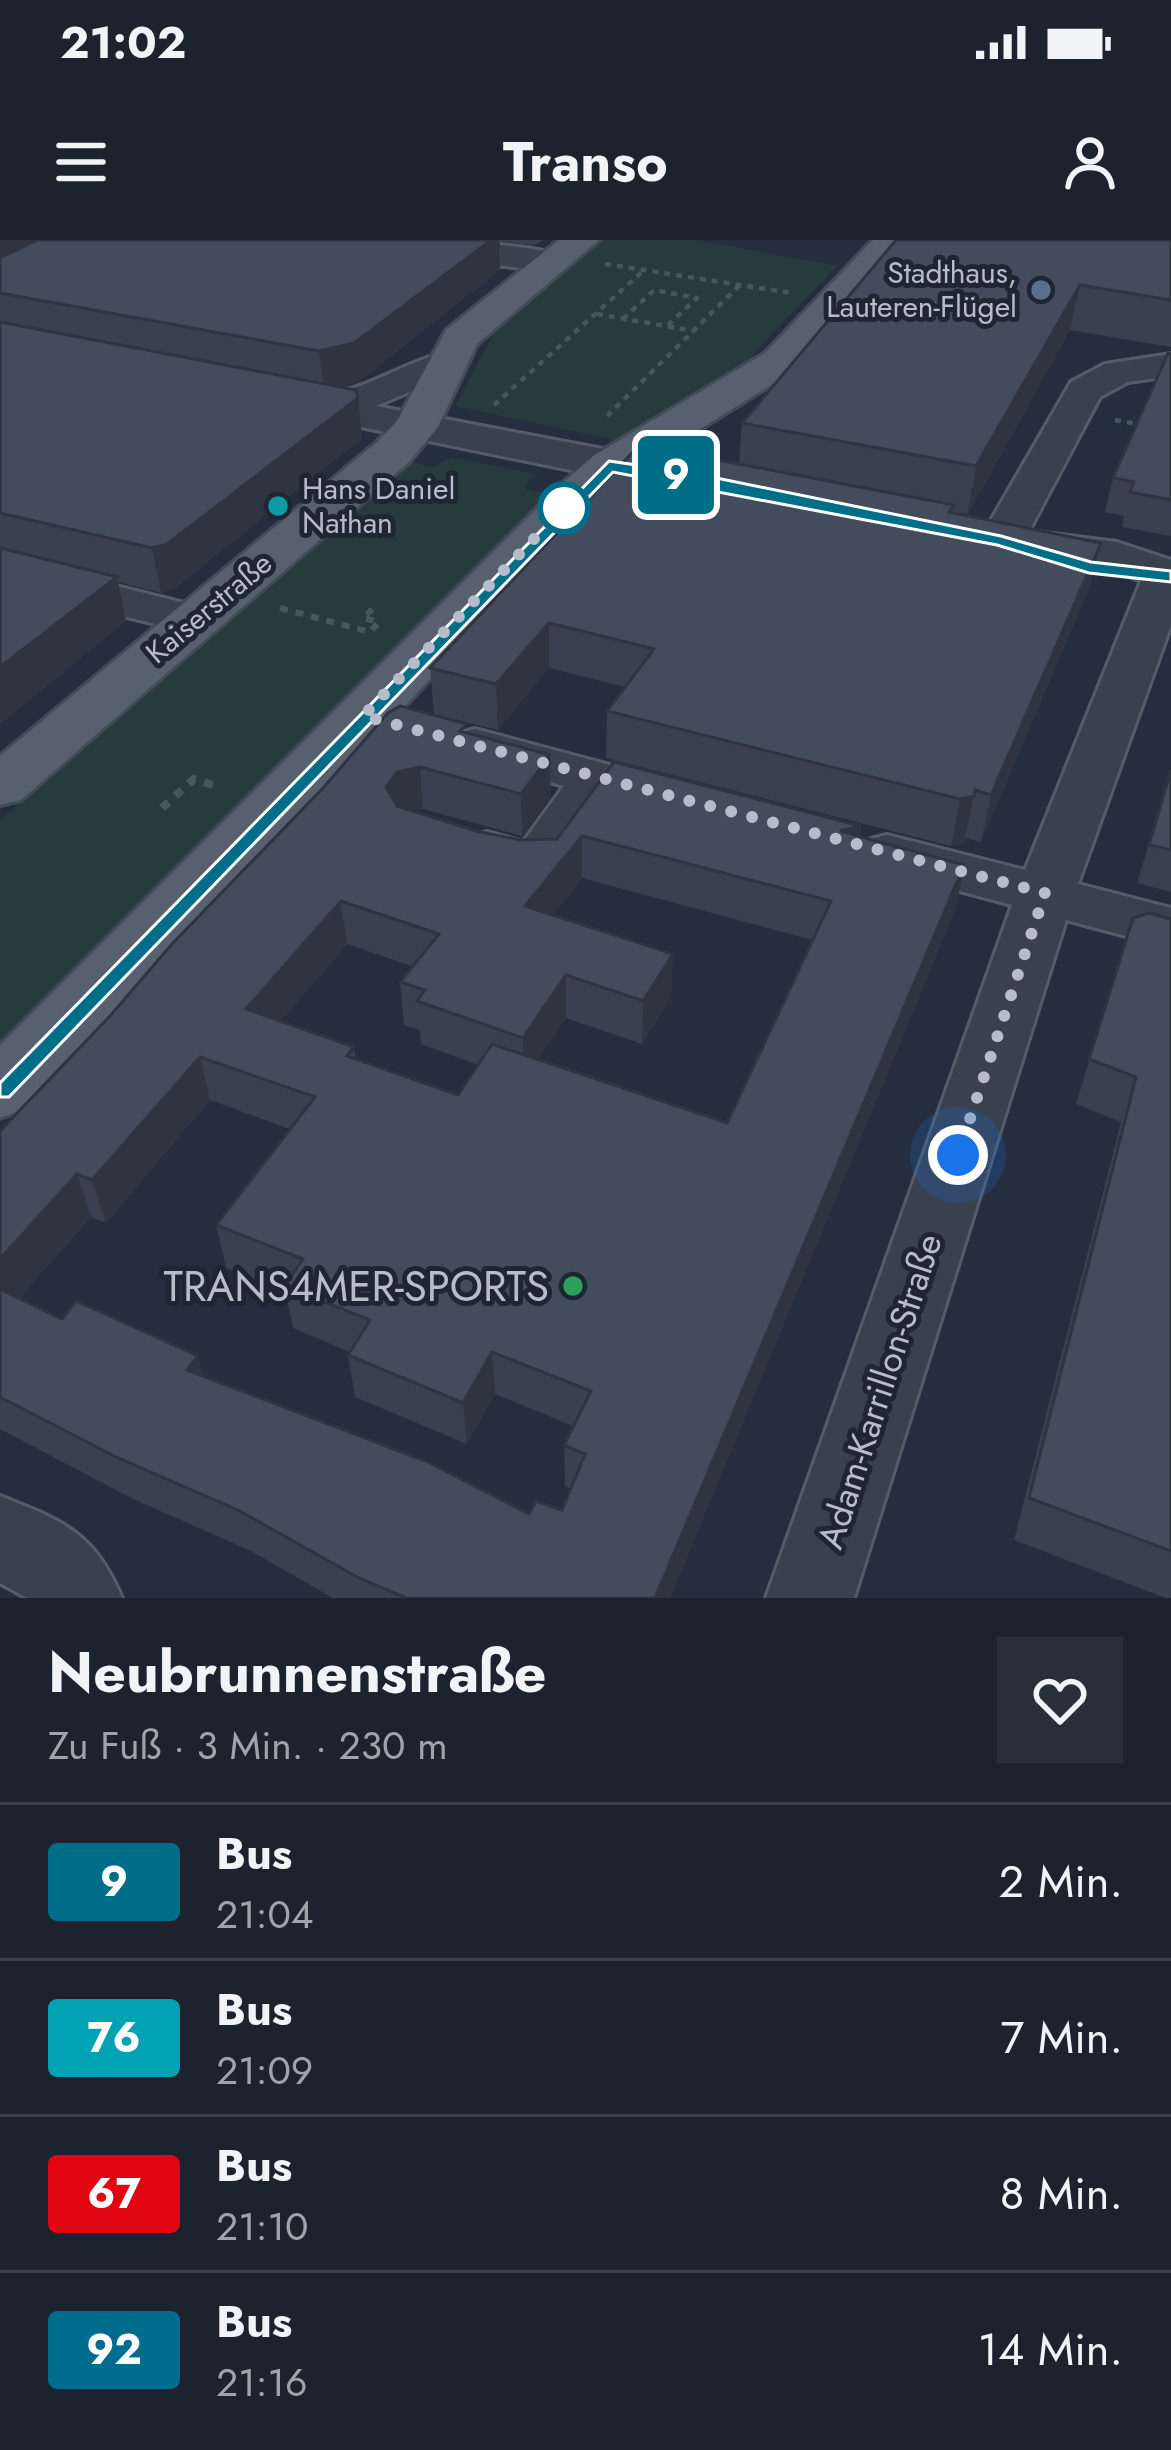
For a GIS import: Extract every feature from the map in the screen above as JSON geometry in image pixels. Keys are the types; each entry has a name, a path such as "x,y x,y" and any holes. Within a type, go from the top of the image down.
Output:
{"main road":[{"path":"0,1090 402,726 606,443 684,423 769,369 893,240"},
{"name":"Kaiserstraße","path":"0,787 393,452 416,427 446,363 478,320 574,254"}],"street":[{"path":"370,240 574,254"},
{"name":"Kaiserstraße","path":"322,407 374,395 446,363"},
{"path":"1001,541 1085,390 1118,372 1171,365"},
{"path":"253,394 416,427 606,443 707,476 682,436 684,423"},
{"path":"955,532 1066,562 1168,576"},
{"path":"0,571 195,620"},
{"name":"Adam-Karrillon-Straße","path":"810,1598 1045,893 1168,576"},
{"path":"402,726 730,813"},
{"path":"445,838 537,864 612,783"},
{"path":"514,877 531,887 559,880 612,783"},
{"path":"840,841 1171,928"},
{"path":"0,1537 56,1568 79,1598"}],"path":[{"path":"574,254 798,294 832,308"},
{"path":"486,412 644,270"},
{"path":"678,295 697,278"},
{"path":"606,443 694,331 740,285"},
{"path":"623,319 654,290 697,298 667,326"},
{"path":"596,314 694,331"},
{"path":"1103,418 1143,424"},
{"path":"280,608 370,632 379,622 363,619 376,606"},
{"path":"162,808 194,779 216,786"}],"green space":[{"path":"602,240 697,240 837,266 723,386 624,442 455,406 496,329"},
{"path":"453,457 533,474 525,489 548,494 0,1045 0,820 412,462 433,467"}],"building":[{"path":"37,240 491,240 354,343 319,351 0,293 0,258"},
{"path":"896,240 1171,240 1171,300 1080,285 976,466 742,423"},
{"path":"0,322 356,390 358,398 167,544 152,548 0,513"},
{"path":"1168,353 1171,500 1130,492 1134,482 1113,478"},
{"path":"633,452 711,468 718,460 954,505 949,512 1101,543 991,795 975,790 974,796 960,799 607,711 654,649 549,623 496,684 430,668"},
{"path":"0,548 117,577 0,667"},
{"path":"400,706 467,724 460,731 550,755 521,794 420,767 397,772 386,787 397,806 476,831 520,840 557,839 614,762 861,826 840,831 964,865 655,1598 406,1598 359,1578 238,1510 118,1458 0,1397 0,1289 62,1319 76,1301 198,1356 187,1370 428,1462 529,1514 536,1501 562,1510 585,1454 564,1445 591,1391 492,1352 463,1403 348,1355 370,1320 284,1286 303,1259 216,1225 315,1097 200,1057 92,1180 77,1174 0,1259 0,1131 388,713","holes":["582,836 831,901 727,1123 492,1044 458,1095 347,1056 354,1047 246,1009 341,901 439,934 400,982 425,990 417,1001 523,1038 566,975 643,1001 673,954 525,906"]},
{"path":"1171,770 1171,850 1149,845"},
{"path":"1149,913 1171,919 1171,1551 1029,1498 1136,1077 1089,1059 1133,918"}],"bus line":[{"name":"9","path":"0,1090 609,466 692,478 1001,541 1111,572 1171,576"}],"place":[{"name":"Stadthaus, Lauteren-Flügel","path":"1041,290"},
{"name":"Hans Daniel Nathan","path":"278,506"},
{"name":"TRANS4MER-SPORTS","path":"573,1286"}],"route":[{"path":"564,508 363,716 1045,893 958,1155"}]}
